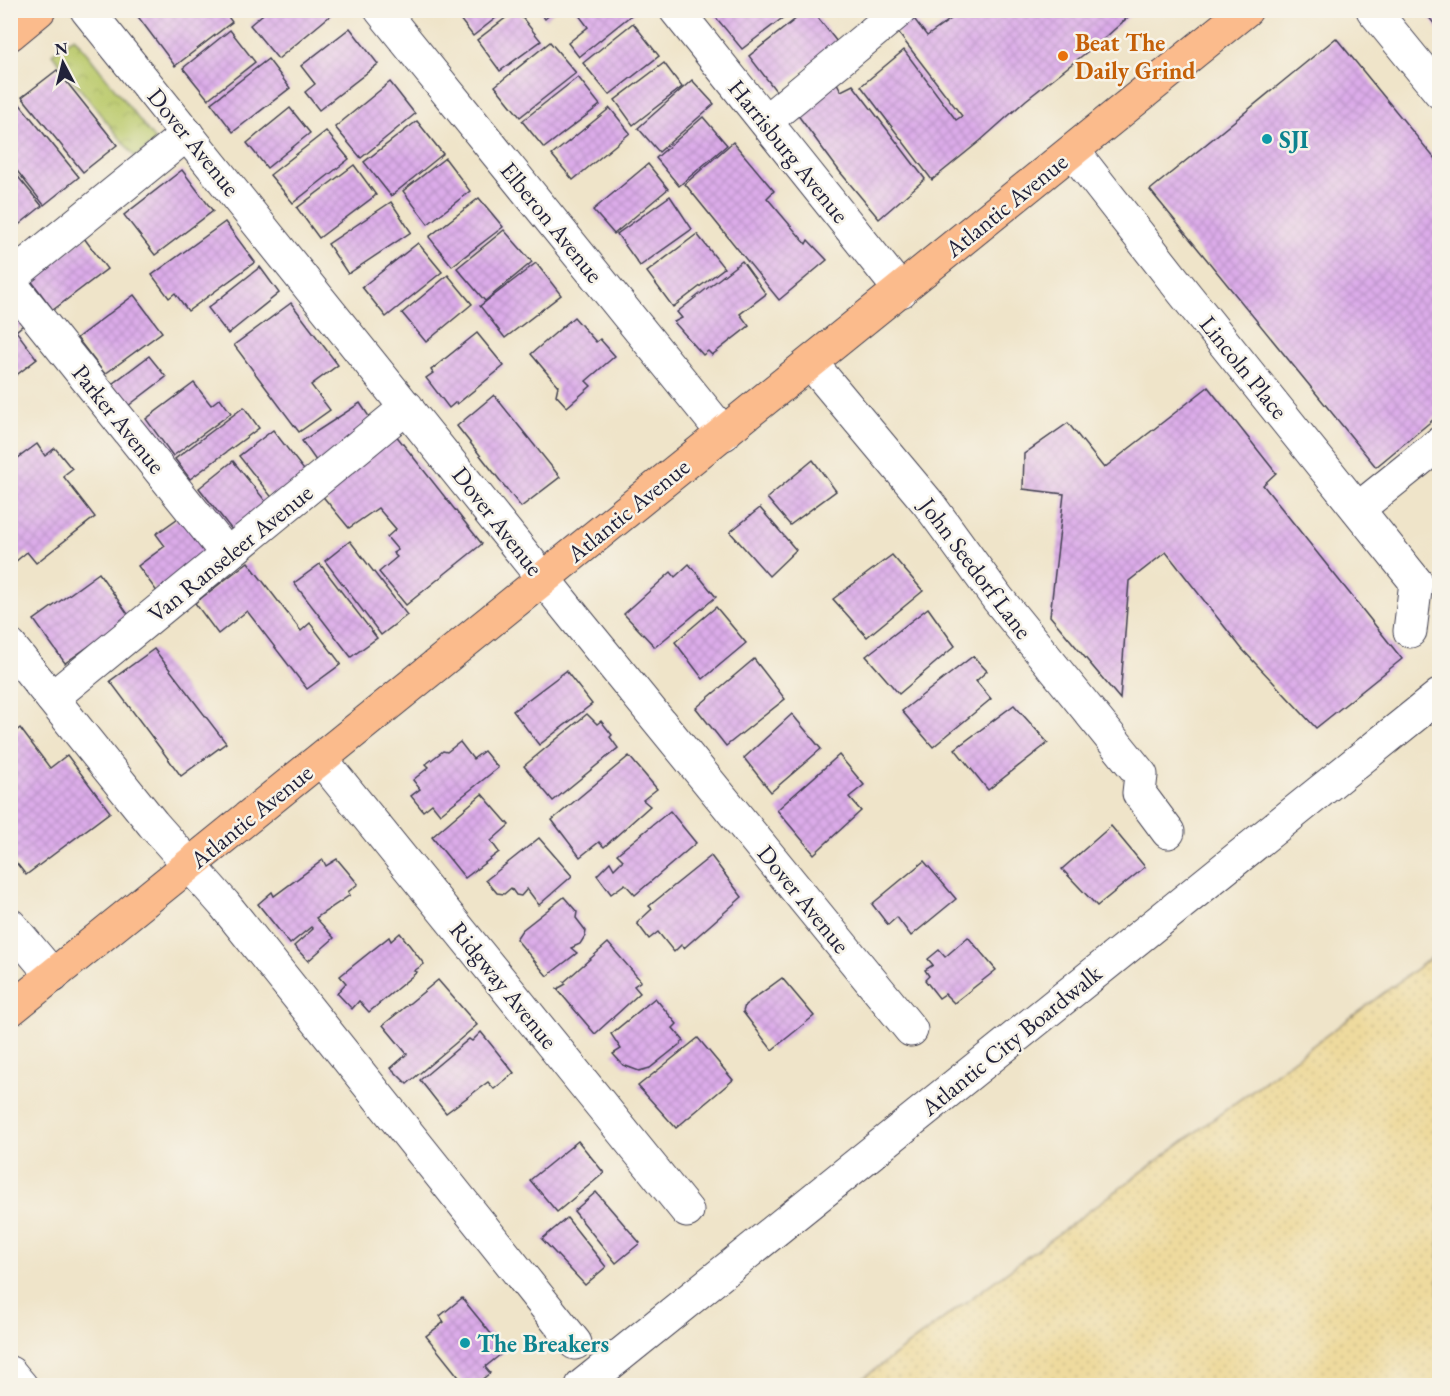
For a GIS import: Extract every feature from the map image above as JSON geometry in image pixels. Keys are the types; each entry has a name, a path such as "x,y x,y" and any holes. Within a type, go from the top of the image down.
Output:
{"main road":[{"path":"10,34 39,10"},
{"name":"Atlantic Avenue","path":"10,1010 1246,10"}],"street":[{"name":"Dover Avenue","path":"87,10 544,579 911,1030"},
{"name":"Elberon Avenue","path":"381,10 724,434"},
{"name":"Harrisburg Avenue","path":"676,10 901,291"},
{"path":"766,121 900,10"},
{"path":"1373,10 1440,92"},
{"path":"10,278 187,134"},
{"name":"Lincoln Place","path":"1073,151 1416,582 1410,631"},
{"name":"Parker Avenue","path":"10,283 227,554"},
{"name":"John Seedorf Lane","path":"811,363 928,503 998,599 1141,775 1140,794 1168,832"},
{"name":"Van Ranseleer Avenue","path":"52,698 407,407"},
{"path":"1358,509 1440,443"},
{"path":"10,646 153,824 224,904 575,1342"},
{"name":"Atlantic City Boardwalk","path":"582,1386 1440,695"},
{"name":"Ridgway Avenue","path":"321,759 687,1211"},
{"path":"10,925 53,976"},
{"path":"10,1373 21,1386"}],"sand":[{"path":"1439,952 1439,1385 854,1385"}],"green space":[{"path":"74,37 156,141 135,157 52,54"}],"building":[{"path":"133,10 223,10 232,22 175,66"},
{"path":"268,10 327,10 331,15 278,59 250,25"},
{"path":"453,10 506,10 473,36"},
{"path":"516,10 541,41 500,71 477,40"},
{"path":"538,10 555,10 545,19"},
{"path":"575,10 634,10 635,12 579,57 568,43 588,27"},
{"path":"719,10 793,10 742,49 713,14"},
{"path":"807,10 812,10 837,42 776,91 749,56"},
{"path":"951,10 1136,10 932,180 861,86 904,50 956,120 962,116 896,30 912,16 927,36 955,16"},
{"path":"1423,10 1440,10 1440,31"},
{"path":"633,23 659,56 609,95 583,63"},
{"path":"350,28 378,64 319,110 305,92 315,84 301,66"},
{"path":"230,30 255,62 208,99 183,68"},
{"path":"1336,38 1440,165 1440,414 1376,467 1150,190"},
{"path":"550,42 576,73 520,117 495,86"},
{"path":"268,59 290,88 233,132 211,103"},
{"path":"664,63 682,87 633,125 615,100"},
{"path":"57,70 117,145 83,172 22,97"},
{"path":"578,77 600,105 544,148 522,121"},
{"path":"692,80 714,104 659,152 638,128"},
{"path":"836,81 841,91 853,85 925,179 879,219 840,172 797,114"},
{"path":"390,82 415,114 361,158 335,127"},
{"path":"18,102 79,177 44,205 10,162 10,108"},
{"path":"290,108 310,133 267,168 247,143"},
{"path":"610,108 630,133 573,180 552,155"},
{"path":"703,117 727,145 679,186 656,158"},
{"path":"417,121 443,154 391,196 364,162"},
{"path":"326,131 349,159 293,203 270,175"},
{"path":"733,142 774,191 767,198 806,244 808,240 827,260 779,300 685,184"},
{"path":"445,158 470,191 428,224 403,191"},
{"path":"648,164 668,189 614,234 593,210"},
{"path":"354,165 376,195 319,238 297,208"},
{"path":"10,167 42,206 10,232"},
{"path":"182,170 213,211 155,255 124,215"},
{"path":"670,196 692,229 640,266 617,234"},
{"path":"479,198 503,227 452,266 429,237"},
{"path":"391,202 411,232 348,274 328,244"},
{"path":"225,222 255,262 188,311 175,293 169,298 152,275"},
{"path":"504,230 532,262 485,301 457,268"},
{"path":"697,234 724,268 673,307 647,272"},
{"path":"84,238 107,269 53,310 30,279"},
{"path":"418,243 442,272 386,317 362,287"},
{"path":"742,261 766,294 740,314 749,326 712,355 708,351 703,355 674,322 682,318 677,312"},
{"path":"536,263 561,295 505,338 480,306"},
{"path":"260,267 279,293 228,334 208,308"},
{"path":"448,275 472,304 426,342 402,313"},
{"path":"134,295 162,332 105,374 77,338"},
{"path":"10,301 27,322 16,331 37,359 10,380"},
{"path":"291,303 338,365 311,385 330,410 299,432 234,345"},
{"path":"574,317 596,342 600,339 615,356 586,381 591,386 567,407 556,395 558,386 531,354"},
{"path":"477,333 504,366 449,408 426,378 433,373 431,370"},
{"path":"149,356 166,377 128,406 112,384"},
{"path":"194,383 211,405 220,398 231,413 173,456 146,419"},
{"path":"1208,387 1276,473 1263,485 1402,659 1316,728 1242,649 1166,552 1129,581 1120,699 1050,616 1064,494 1023,489 1024,454 1068,423 1104,468"},
{"path":"494,395 560,477 521,507 457,426"},
{"path":"360,403 376,427 319,465 302,441"},
{"path":"244,407 259,428 190,479 175,459"},
{"path":"273,430 307,474 274,500 239,456"},
{"path":"395,434 482,544 406,605 379,572 397,557 393,553 398,550 387,537 396,529 378,508 349,528 320,493"},
{"path":"37,444 45,456 55,448 72,469 63,476 95,517 36,563 27,552 15,562 10,556 10,464"},
{"path":"813,460 836,491 790,525 767,498"},
{"path":"233,461 271,508 236,535 199,488"},
{"path":"760,508 796,550 769,576 730,532"},
{"path":"188,511 217,550 158,593 138,566 165,546 156,534"},
{"path":"350,541 407,615 381,635 325,561"},
{"path":"892,555 923,591 867,637 833,599"},
{"path":"248,562 301,631 310,623 341,664 307,689 247,611 218,634 195,603"},
{"path":"320,564 377,638 351,657 294,583"},
{"path":"689,564 716,597 655,647 624,614 671,572 675,577"},
{"path":"99,573 130,617 65,663 34,620"},
{"path":"716,607 746,643 703,679 675,642"},
{"path":"928,608 955,646 899,694 866,656"},
{"path":"154,649 226,743 181,776 110,681"},
{"path":"973,656 987,671 976,681 991,699 933,747 902,711"},
{"path":"754,659 785,699 726,746 696,708"},
{"path":"566,671 592,704 539,745 513,711"},
{"path":"1014,705 1048,743 988,790 955,749"},
{"path":"587,714 597,724 601,721 612,735 610,737 618,748 553,801 524,766"},
{"path":"792,714 821,749 771,792 744,758"},
{"path":"20,728 50,768 67,755 110,812 26,875 10,855 10,736"},
{"path":"460,742 473,759 484,751 498,768 440,814 432,804 423,811 411,796 420,789 413,780 429,767 426,764"},
{"path":"839,755 864,785 849,797 861,811 814,854 777,810"},
{"path":"629,756 657,789 643,800 650,806 604,847 599,842 580,857 552,820"},
{"path":"482,794 509,825 491,841 499,852 465,878 432,837"},
{"path":"670,811 696,843 635,895 625,884 611,894 597,875 610,862 614,869 623,860 617,854"},
{"path":"1111,826 1145,867 1097,906 1062,869"},
{"path":"539,838 572,876 539,905 527,889 521,896 516,895 511,888 504,894 497,893 486,880"},
{"path":"711,856 742,897 684,948 681,945 674,952 658,932 649,939 637,923 652,909 649,906"},
{"path":"337,859 358,884 348,892 350,895 316,918 334,938 308,961 294,946 313,929 311,927 290,944 258,904 272,892 274,896 323,860 326,866"},
{"path":"924,861 956,899 911,936 897,917 888,925 872,904"},
{"path":"564,897 577,912 576,918 586,931 585,936 580,944 571,948 577,953 547,976 516,939 522,930"},
{"path":"400,933 424,964 369,1012 359,1001 352,1009 337,993 346,983 340,976 389,937 391,941"},
{"path":"968,937 996,970 954,1003 945,994 939,998 925,980 929,976 925,970 933,965 928,959 939,950 945,957"},
{"path":"608,943 641,981 634,986 640,993 595,1034 557,989 566,984 564,982"},
{"path":"782,978 814,1016 772,1050 743,1012 745,1005"},
{"path":"438,980 477,1025 407,1084 391,1068 407,1054 383,1025"},
{"path":"655,998 677,1024 673,1028 684,1041 650,1068 639,1071 623,1065 613,1054 621,1049 611,1034"},
{"path":"481,1032 514,1073 494,1089 488,1082 446,1113 420,1080 469,1039 472,1041"},
{"path":"698,1038 733,1080 676,1128 638,1086"},
{"path":"578,1141 604,1173 557,1212 530,1180"},
{"path":"596,1192 640,1243 616,1263 574,1211"},
{"path":"567,1218 606,1267 585,1285 542,1239"},
{"name":"The Breakers","path":"462,1298 505,1351 485,1367 490,1373 474,1386 466,1386 426,1336 444,1322 440,1316"}],"place":[{"name":"Beat The Daily Grind","path":"1063,56"},
{"name":"SJI","path":"1267,139"},
{"name":"The Breakers","path":"465,1343"}]}
